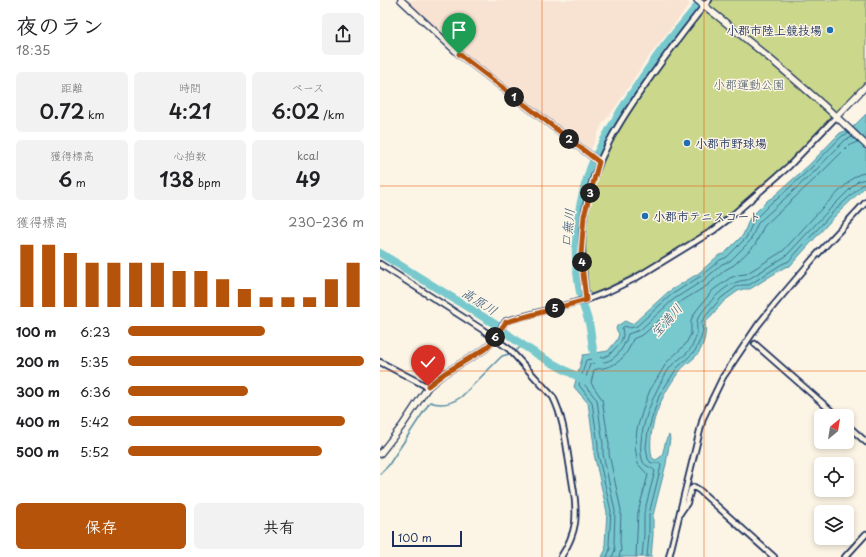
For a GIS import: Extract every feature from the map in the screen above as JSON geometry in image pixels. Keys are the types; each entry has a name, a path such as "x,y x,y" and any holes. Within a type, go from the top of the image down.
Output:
{"street":[{"path":"401,0 459,54 599,162"},
{"path":"697,0 772,59 839,118 866,145"},
{"path":"586,300 581,255 584,216 599,162 630,107 664,58 708,0"},
{"path":"380,454 402,426 428,386 445,373 485,349 506,322 586,300 609,292 652,269 723,223 789,166 839,118 866,86"},
{"path":"669,557 678,514 703,418 723,377 758,325 774,305 813,259 866,202"},
{"path":"380,264 495,338 509,349 545,387 557,405 563,426 575,503 575,522 573,534 561,557"},
{"path":"755,344 829,409"},
{"path":"380,362 428,386"},
{"path":"854,431 866,442"},
{"path":"678,514 687,502 691,488 694,487 774,557"},
{"path":"846,557 866,534"}],"shaded area":[{"path":"406,0 685,0 690,4 644,63 613,111 602,124 591,150 460,51"}],"green space":[{"name":"小郡運動公園","path":"711,0 866,0 866,82 777,174 719,223 689,244 641,271 592,295 585,279 583,246 584,231 589,200 603,157 629,112 662,62"}],"water":[{"name":"宝満川","path":"866,114 866,186 834,217 790,266 785,267 750,289 738,291 724,301 705,323 705,337 700,350 681,370 666,391 656,413 651,436 652,458 656,460 662,456 666,440 669,435 670,439 666,464 653,515 651,557 602,557 606,549 607,512 594,454 588,403 574,387 583,355 608,351 617,340 619,334 616,329 617,326 625,321 631,324 634,323 668,292 699,273 719,255 724,254 743,235 750,218 768,200 809,165 840,133 852,128"}],"waterway":[{"name":"口無川","path":"599,364 594,354 590,325 582,302 576,264 577,225 584,187 590,169 604,139 621,110 660,52 702,0"},
{"name":"高原川","path":"380,253 498,326 518,342 551,363 586,381"},
{"path":"380,474 388,466 430,402 442,404 450,403 461,397 502,356 513,353 523,345"}],"place":[{"name":"小郡市陸上競技場","path":"830,30"},
{"name":"小郡市野球場","path":"687,143"},
{"name":"小郡市テニスコート","path":"645,216"}],"route":[{"path":"428,386 445,373 485,349 496,337 504,323 517,318 586,300 581,255 584,216 599,162 492,81 459,54"}]}
